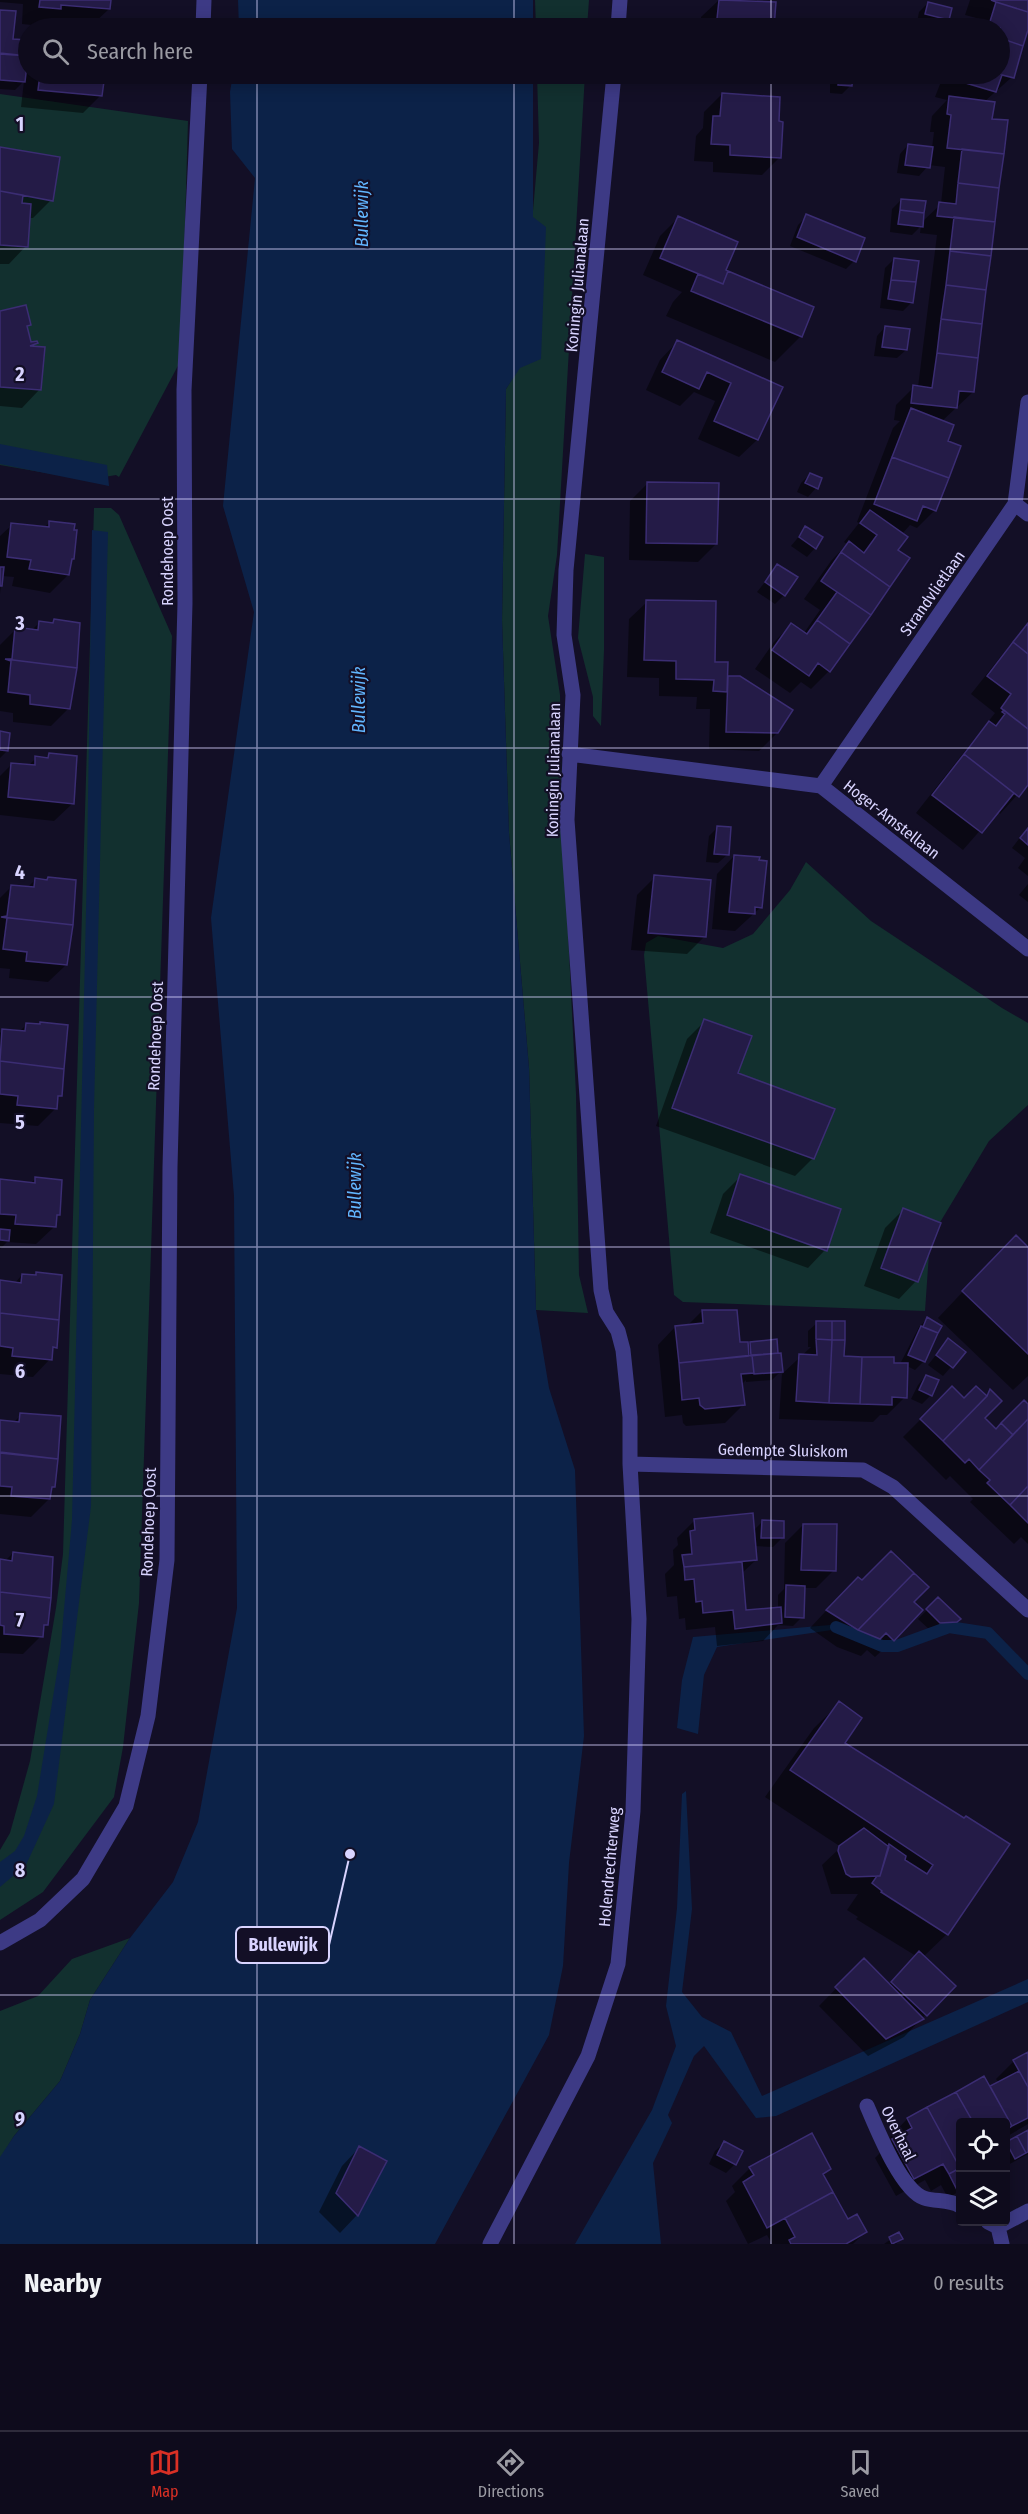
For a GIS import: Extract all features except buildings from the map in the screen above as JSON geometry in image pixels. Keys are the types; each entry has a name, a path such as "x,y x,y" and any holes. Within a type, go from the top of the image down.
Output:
{"street":[{"path":"203,18 204,0"},
{"path":"619,18 620,0"},
{"name":"Rondehoep Oost","path":"0,1943 40,1920 83,1879 126,1806 148,1716 167,1560 170,1167 185,603 184,390 199,84"},
{"name":"Koningin Julianalaan","path":"613,84 566,570 564,635 573,695 567,820 601,1290 606,1312 618,1331 623,1350 630,1417 630,1464"},
{"name":"Strandvlietlaan","path":"821,786 1015,504 1028,402"},
{"path":"1015,504 1028,514"},
{"name":"Hoger-Amstellaan","path":"569,754 821,786 1028,949"},
{"name":"Gedempte Sluiskom","path":"630,1464 863,1470 893,1487 1028,1610"},
{"name":"Holendrechterweg","path":"490,2244 588,2056 618,1964 633,1811 639,1619 630,1464"},
{"name":"Overhaal","path":"867,2106 899,2175 922,2198 956,2203"},
{"path":"1010,2218 1028,2211"},
{"path":"994,2226 1002,2244"}],"green space":[{"path":"535,0 589,0 588,18 536,18"},
{"path":"537,84 584,84 557,555 548,616 560,695 562,810 576,1094 579,1275 588,1313 536,1310 529,1068 509,833 502,620 506,389 519,368 539,143"},
{"path":"0,94 188,121 181,360 119,477 116,475 87,480 0,465"},
{"path":"94,508 111,508 119,515 172,636 139,1603 123,1747 114,1797 43,1892 0,1920 0,1850 10,1833 30,1761 63,1554"},
{"path":"585,554 604,557 601,726 593,716 593,697 578,638"},
{"path":"806,862 871,921 1028,1023 1028,1105 989,1141 930,1239 925,1311 683,1302 674,1295 644,955 646,943 658,936 723,948 753,934 790,890"},
{"path":"130,1938 90,2000 80,2034 60,2081 14,2136 0,2159 0,2011 38,1996 72,1959"}],"water":[{"path":"238,0 533,0 533,18 239,18"},
{"path":"231,84 533,84 533,217 546,227 541,359 520,368 506,389 502,620 509,833 529,1068 536,1310 549,1388 575,1470 584,1736 569,1863 563,1966 549,2035 435,2244 0,2244 0,2157 14,2136 60,2081 80,2034 90,2000 130,1938 173,1882 198,1822 237,1608 234,1196 211,918 254,612 223,506 255,178 232,149"},
{"path":"0,444 107,465 109,486 0,464"},
{"path":"92,530 108,532 94,1109 91,1506 54,1804 26,1865 0,1887 0,1862 15,1851 24,1836 37,1796 60,1654 72,1520 87,867"},
{"path":"841,1624 832,1630 717,1647 704,1675 698,1734 677,1728 682,1680 693,1637"},
{"path":"686,1791 692,1909 682,1992 702,2017 731,2032 762,2096 1028,1979 1028,2002 776,2116 756,2118 704,2046 694,2056 668,2115 672,2123 653,2163 661,2244 575,2244 652,2110 676,2046 666,2006 677,1908 682,1794"}],"waterway":[{"path":"836,1627 882,1646 897,1646 949,1627 988,1633 1028,1674"}],"place":[{"name":"Bullewijk","path":"350,1854"}]}
